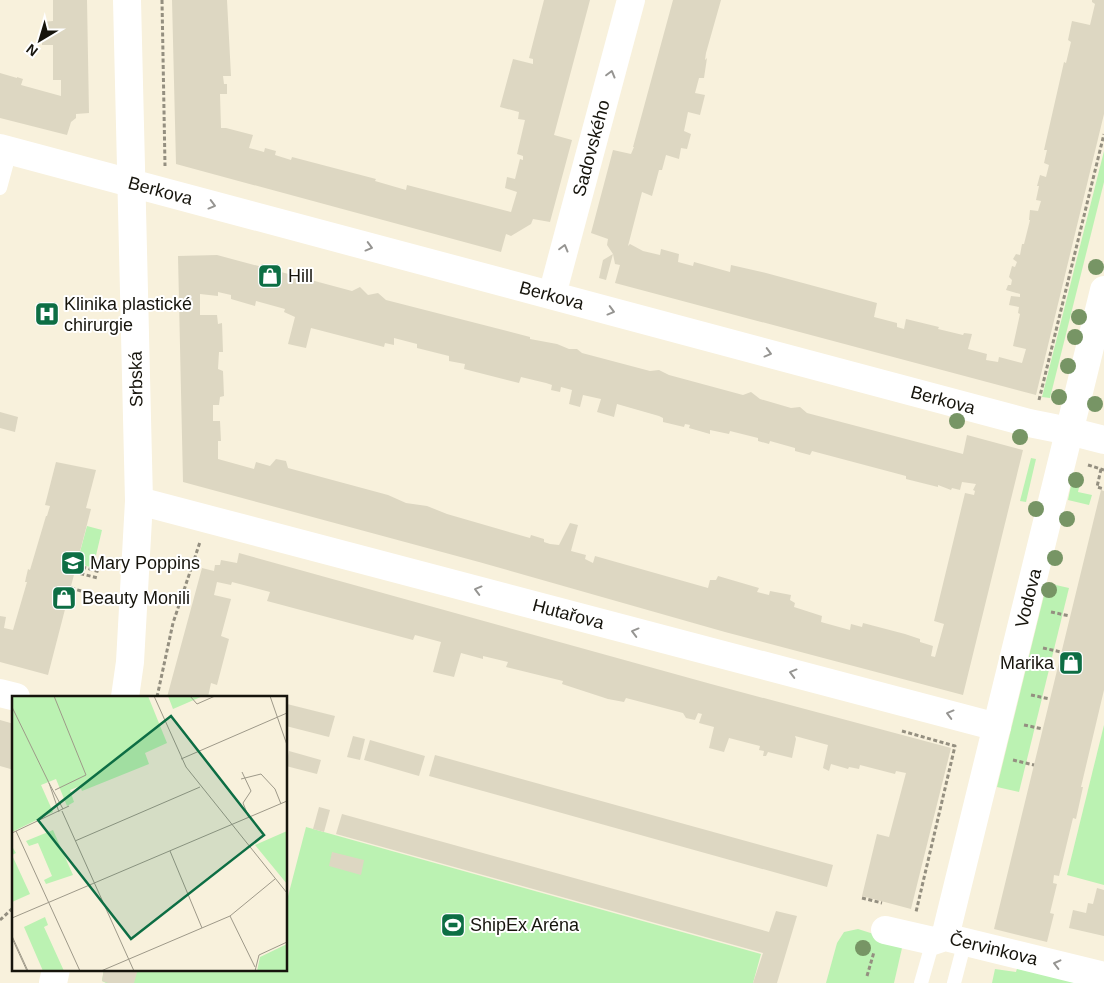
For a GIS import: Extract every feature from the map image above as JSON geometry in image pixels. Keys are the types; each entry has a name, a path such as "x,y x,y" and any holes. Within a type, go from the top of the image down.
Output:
{"street":[{"name":"Srbská","path":"124,696 130,662 139,501 126,0"},
{"name":"Sadovského","path":"552,295 631,0"},
{"name":"Berkova","path":"5,149 1028,423 1104,440"},
{"name":"Vodova","path":"928,937 997,727 1104,290"},
{"name":"Hutařova","path":"139,501 997,727"},
{"name":"Červinkova","path":"928,937 1104,976"},
{"path":"53,983 56,970"}],"lane":[{"path":"0,188 5,149"},
{"path":"921,983 928,937"},
{"path":"928,937 954,983"}],"path":[{"path":"162,0 165,166 174,169"},
{"path":"1030,398 1040,400 1104,134"},
{"path":"1101,469 1097,487 1104,489"},
{"path":"156,696 173,623 201,538"},
{"path":"76,565 100,572"},
{"path":"74,572 98,578"},
{"path":"67,600 70,600 72,589 94,595"},
{"path":"900,730 956,746 928,937"},
{"path":"0,920 12,909"}],"green space":[{"path":"1104,151 1104,182 1050,398 1042,397"},
{"path":"1031,458 1036,459 1026,502 1020,501"},
{"path":"1073,476 1081,478 1078,492 1092,495 1089,505 1068,500"},
{"path":"87,526 102,530 93,568 77,563"},
{"path":"1047,583 1069,588 1019,792 997,787"},
{"path":"1104,725 1104,885 1067,875"},
{"name":"ShipEx Aréna","path":"306,827 761,954 753,983 106,983 102,981 104,970 288,970 288,896"},
{"path":"858,929 880,936 902,948 894,983 826,983 837,943 844,932"},
{"path":"1018,965 1092,983 992,983 995,969 1016,972"}],"building":[{"path":"53,0 87,0 89,113 76,114 76,118 71,122 67,135 0,118 0,73 23,79 21,85 61,96 61,80 53,80 53,45 42,45 42,22 53,21"},
{"path":"172,0 227,0 231,76 223,76 224,84 227,84 227,94 220,94 221,128 253,135 249,148 264,152 265,148 276,151 275,155 291,160 292,157 376,179 375,181 406,190 407,185 511,212 517,192 505,188 507,177 515,179 520,159 523,160 523,156 517,154 525,120 518,119 519,112 500,107 513,59 533,64 533,59 529,58 544,0 590,0 554,135 572,140 550,222 533,219 531,224 511,236 506,234 501,252 176,164"},
{"path":"673,0 721,0 706,53 704,78 699,78 695,93 705,95 700,115 688,112 684,131 691,134 687,149 681,148 679,159 666,155 662,170 659,170 652,196 642,192 628,246 630,244 643,251 660,255 661,249 679,254 678,262 693,266 694,262 730,272 731,265 877,303 874,317 897,323 897,327 904,329 906,319 963,335 964,333 972,334 968,349 987,354 986,360 998,362 999,357 1022,363 1026,349 1013,346 1020,314 1018,313 1019,307 1009,305 1011,296 1020,297 1020,294 1006,290 1008,285 1011,285 1012,280 1009,277 1012,266 1015,267 1017,262 1013,259 1016,254 1020,255 1022,244 1024,244 1030,220 1030,210 1038,211 1041,201 1036,200 1039,186 1037,186 1040,175 1046,177 1049,165 1044,163 1047,150 1044,150 1064,62 1066,63 1071,42 1068,40 1072,21 1090,25 1095,4 1092,0 1104,0 1104,114 1036,395 615,283 620,265 615,264 613,254 607,245 608,239 591,233 613,150 631,154 634,147"},
{"path":"613,254 606,280 599,278 603,260"},
{"path":"217,255 352,291 360,287 368,295 378,293 386,300 530,337 530,339 557,344 569,349 577,349 582,353 650,371 659,370 669,375 743,395 751,392 760,399 791,408 800,407 807,413 963,454 967,435 1023,450 963,695 725,632 479,562 183,482 178,256","holes":["218,292 231,295 231,299 255,306 256,301 285,309 284,312 295,317 288,344 306,348 311,328 384,347 385,343 394,345 394,338 417,344 417,348 449,356 449,361 465,364 464,369 519,383 521,377 552,385 551,390 560,392 561,387 572,390 569,404 580,407 583,395 601,399 597,412 614,417 617,404 659,416 663,418 663,422 684,427 685,424 690,425 689,428 710,434 710,430 729,434 730,431 758,438 758,441 769,444 770,441 795,448 795,451 810,455 812,451 906,476 906,479 938,487 938,485 951,490 952,488 960,490 962,482 976,484 973,490 975,491 974,495 965,493 934,621 944,624 935,657 931,656 933,646 905,634 863,623 862,627 851,624 850,630 821,622 822,616 794,607 795,603 790,600 791,595 770,591 769,595 757,592 759,588 718,576 716,580 710,580 708,588 595,556 593,563 585,559 586,555 571,551 578,525 570,523 559,545 550,544 544,542 544,539 531,535 530,538 447,514 427,506 406,503 388,495 288,468 286,461 276,459 270,466 256,462 254,469 218,459 218,441 221,441 220,421 213,421 213,405 219,405 220,397 224,396 223,371 218,369 219,352 223,352 222,323 218,324 217,315 200,315 200,294 218,296"]},
{"path":"0,412 18,417 15,432 0,428"},
{"path":"56,462 96,470 86,508 91,509 48,675 0,662 0,616 6,617 4,628 13,630 27,582 25,582 28,569 30,570 50,506 45,505"},
{"path":"1101,490 1104,491 1104,690 1081,787 1083,787 1076,819 1073,818 1059,876 1054,875 1053,883 1057,884 1050,913 1054,914 1047,942 994,929"},
{"path":"239,553 711,684 951,748 911,909 862,896 877,834 889,837 906,773 896,771 895,774 860,765 859,769 849,767 848,769 831,764 829,771 823,768 828,745 795,736 792,758 768,752 766,756 763,756 764,751 759,750 760,746 729,738 724,752 709,748 714,727 699,723 702,714 698,713 695,720 686,718 683,713 626,698 624,702 608,699 562,684 563,681 506,667 508,662 483,656 483,659 461,653 454,677 433,672 441,642 415,635 413,640 267,601 270,592 232,582 231,585 217,582 214,595 231,599 221,636 229,639 217,685 211,683 208,696 167,696 202,568 214,571 215,565 220,565 221,560 237,563"},
{"path":"288,704 335,716 329,737 288,727"},
{"path":"0,720 12,723 12,769 0,766"},
{"path":"353,736 365,739 360,760 347,757"},
{"path":"370,740 425,756 419,776 364,760"},
{"path":"289,751 321,760 317,774 288,767"},
{"path":"435,755 833,865 827,887 429,776"},
{"path":"319,807 330,810 324,832 313,829"},
{"path":"342,814 769,932 776,911 797,916 777,983 753,983 763,953 336,834"},
{"path":"332,852 364,860 361,875 329,866"},
{"path":"1097,888 1104,890 1104,936 1069,928 1073,910 1086,913 1088,903 1093,904"},
{"path":"104,970 138,970 134,983 108,983 102,981"}],"place":[{"name":"Hill","path":"270,276"},
{"name":"Klinika plastické chirurgie","path":"47,314"},
{"name":"Mary Poppins","path":"73,563"},
{"name":"Beauty Monili","path":"64,598"},
{"name":"Marika","path":"1071,663"},
{"name":"ShipEx Aréna","path":"453,925"}]}
